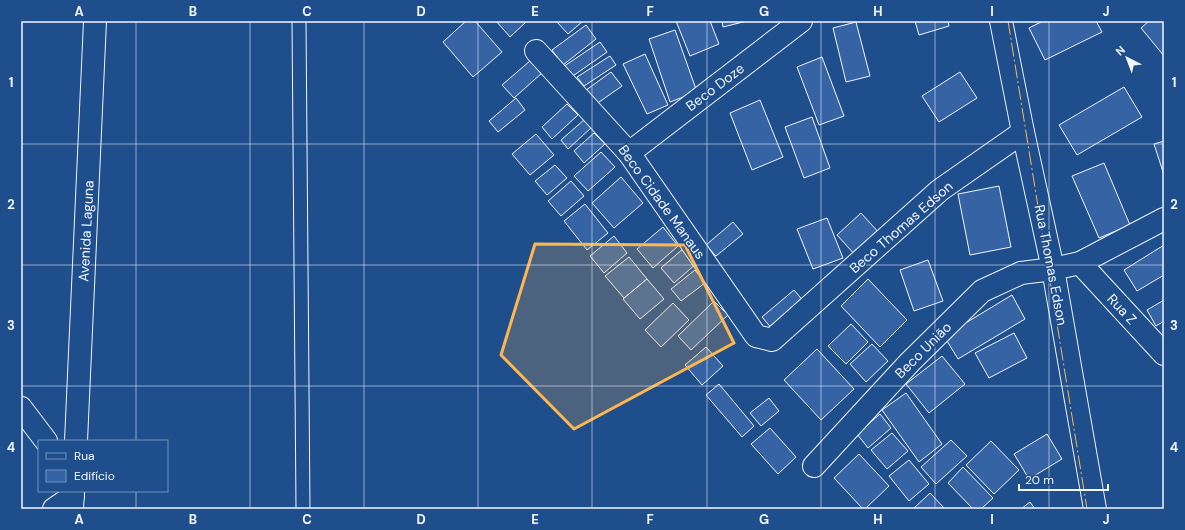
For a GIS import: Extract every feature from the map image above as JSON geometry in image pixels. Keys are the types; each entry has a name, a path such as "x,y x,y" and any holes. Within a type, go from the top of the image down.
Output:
{"street":[{"name":"Avenida Laguna","path":"76,440 95,21"},
{"name":"Beco Doze","path":"629,153 801,21"},
{"name":"Rua Thomas Edson","path":"1004,22 1023,132 1053,269 1095,509"},
{"name":"Beco Cidade Manaus","path":"536,51 629,153 756,336 772,340 786,328"},
{"name":"Beco Thomas Edson","path":"786,328 940,190 1023,132"},
{"name":"Beco União","path":"814,466 910,362 982,291 1021,273 1053,269 1080,263 1164,219"},
{"name":"Rua Z","path":"1080,263 1164,354"},
{"path":"21,408 45,440"},
{"path":"54,509 73,499"}],"lane":[{"path":"299,21 303,509"}],"highlighted area":[{"path":"535,244 685,245 734,343 574,429 501,355"}],"building":[{"path":"466,21 475,21 502,52 473,77 443,42"},
{"path":"496,21 527,21 510,37"},
{"path":"556,21 583,21 568,34"},
{"path":"676,21 710,21 719,44 690,56"},
{"path":"722,21 747,21 723,27"},
{"path":"915,21 948,21 949,26 919,35"},
{"path":"1043,21 1096,21 1102,32 1045,60 1029,28"},
{"path":"1149,21 1164,21 1164,56 1141,28"},
{"path":"856,22 870,76 846,82 833,28"},
{"path":"586,25 596,39 563,65 552,50"},
{"path":"675,30 697,92 670,102 649,39"},
{"path":"600,42 607,52 570,78 563,67"},
{"path":"645,54 668,105 647,114 623,64"},
{"path":"610,56 616,65 584,86 577,77"},
{"path":"822,57 844,116 819,125 797,67"},
{"path":"531,60 542,73 514,98 502,85"},
{"path":"611,72 622,86 592,107 582,93"},
{"path":"960,72 977,98 939,122 922,96"},
{"path":"1124,87 1142,117 1077,155 1059,125"},
{"path":"516,98 525,110 498,132 489,121"},
{"path":"760,100 783,157 752,170 730,113"},
{"path":"567,104 578,115 552,139 542,127"},
{"path":"812,117 830,168 804,178 785,127"},
{"path":"585,119 592,127 568,149 561,140"},
{"path":"594,133 605,144 584,163 574,151"},
{"path":"536,134 554,155 530,175 512,154"},
{"path":"1164,141 1164,175 1154,144"},
{"path":"601,152 615,167 588,191 574,176"},
{"path":"1104,163 1130,225 1099,238 1072,176"},
{"path":"555,165 567,178 547,195 535,181"},
{"path":"621,177 643,203 614,228 592,203"},
{"path":"571,181 584,196 561,216 548,201"},
{"path":"999,186 1011,247 970,255 958,194"},
{"path":"585,204 608,233 587,250 564,221"},
{"path":"861,213 880,234 856,256 837,235"},
{"path":"827,218 843,258 813,269 797,229"},
{"path":"733,222 743,234 716,256 706,245"},
{"path":"663,227 678,246 653,268 637,249"},
{"path":"614,236 627,253 604,273 590,256"},
{"path":"1164,245 1164,275 1137,291 1124,270"},
{"path":"684,248 697,263 674,283 661,268"},
{"path":"629,257 647,279 624,298 605,276"},
{"path":"928,260 943,301 914,311 900,270"},
{"path":"695,270 705,283 681,301 671,289"},
{"path":"647,279 664,299 640,319 623,299"},
{"path":"868,279 907,320 880,347 841,306"},
{"path":"794,290 805,303 773,330 762,317"},
{"path":"1012,295 1025,319 958,359 944,336"},
{"path":"1164,300 1164,321 1156,326 1147,310"},
{"path":"714,301 728,315 691,350 678,336"},
{"path":"673,303 689,320 661,347 645,330"},
{"path":"851,324 868,342 846,364 828,346"},
{"path":"1014,333 1027,358 989,378 975,353"},
{"path":"872,344 888,361 866,382 850,364"},
{"path":"706,347 723,366 702,385 685,365"},
{"path":"817,349 854,389 821,420 784,380"},
{"path":"942,356 965,384 929,413 906,384"},
{"path":"719,384 754,426 742,437 706,395"},
{"path":"906,393 942,444 919,462 882,410"},
{"path":"769,398 779,411 761,426 750,413"},
{"path":"880,414 891,428 868,448 857,434"},
{"path":"770,428 796,457 778,474 751,444"},
{"path":"892,433 908,451 887,469 871,450"},
{"path":"1047,434 1062,459 1029,479 1014,454"},
{"path":"951,440 967,456 936,484 921,467"},
{"path":"991,441 1019,470 994,494 966,465"},
{"path":"859,454 889,486 865,509 863,509 834,478"},
{"path":"909,460 929,484 909,501 889,476"},
{"path":"963,467 993,498 981,509 973,509 948,483"},
{"path":"930,493 945,509 913,509"},
{"path":"1030,502 1035,509 1021,509"}],"power":[{"path":"1008,21 1087,509"}]}
